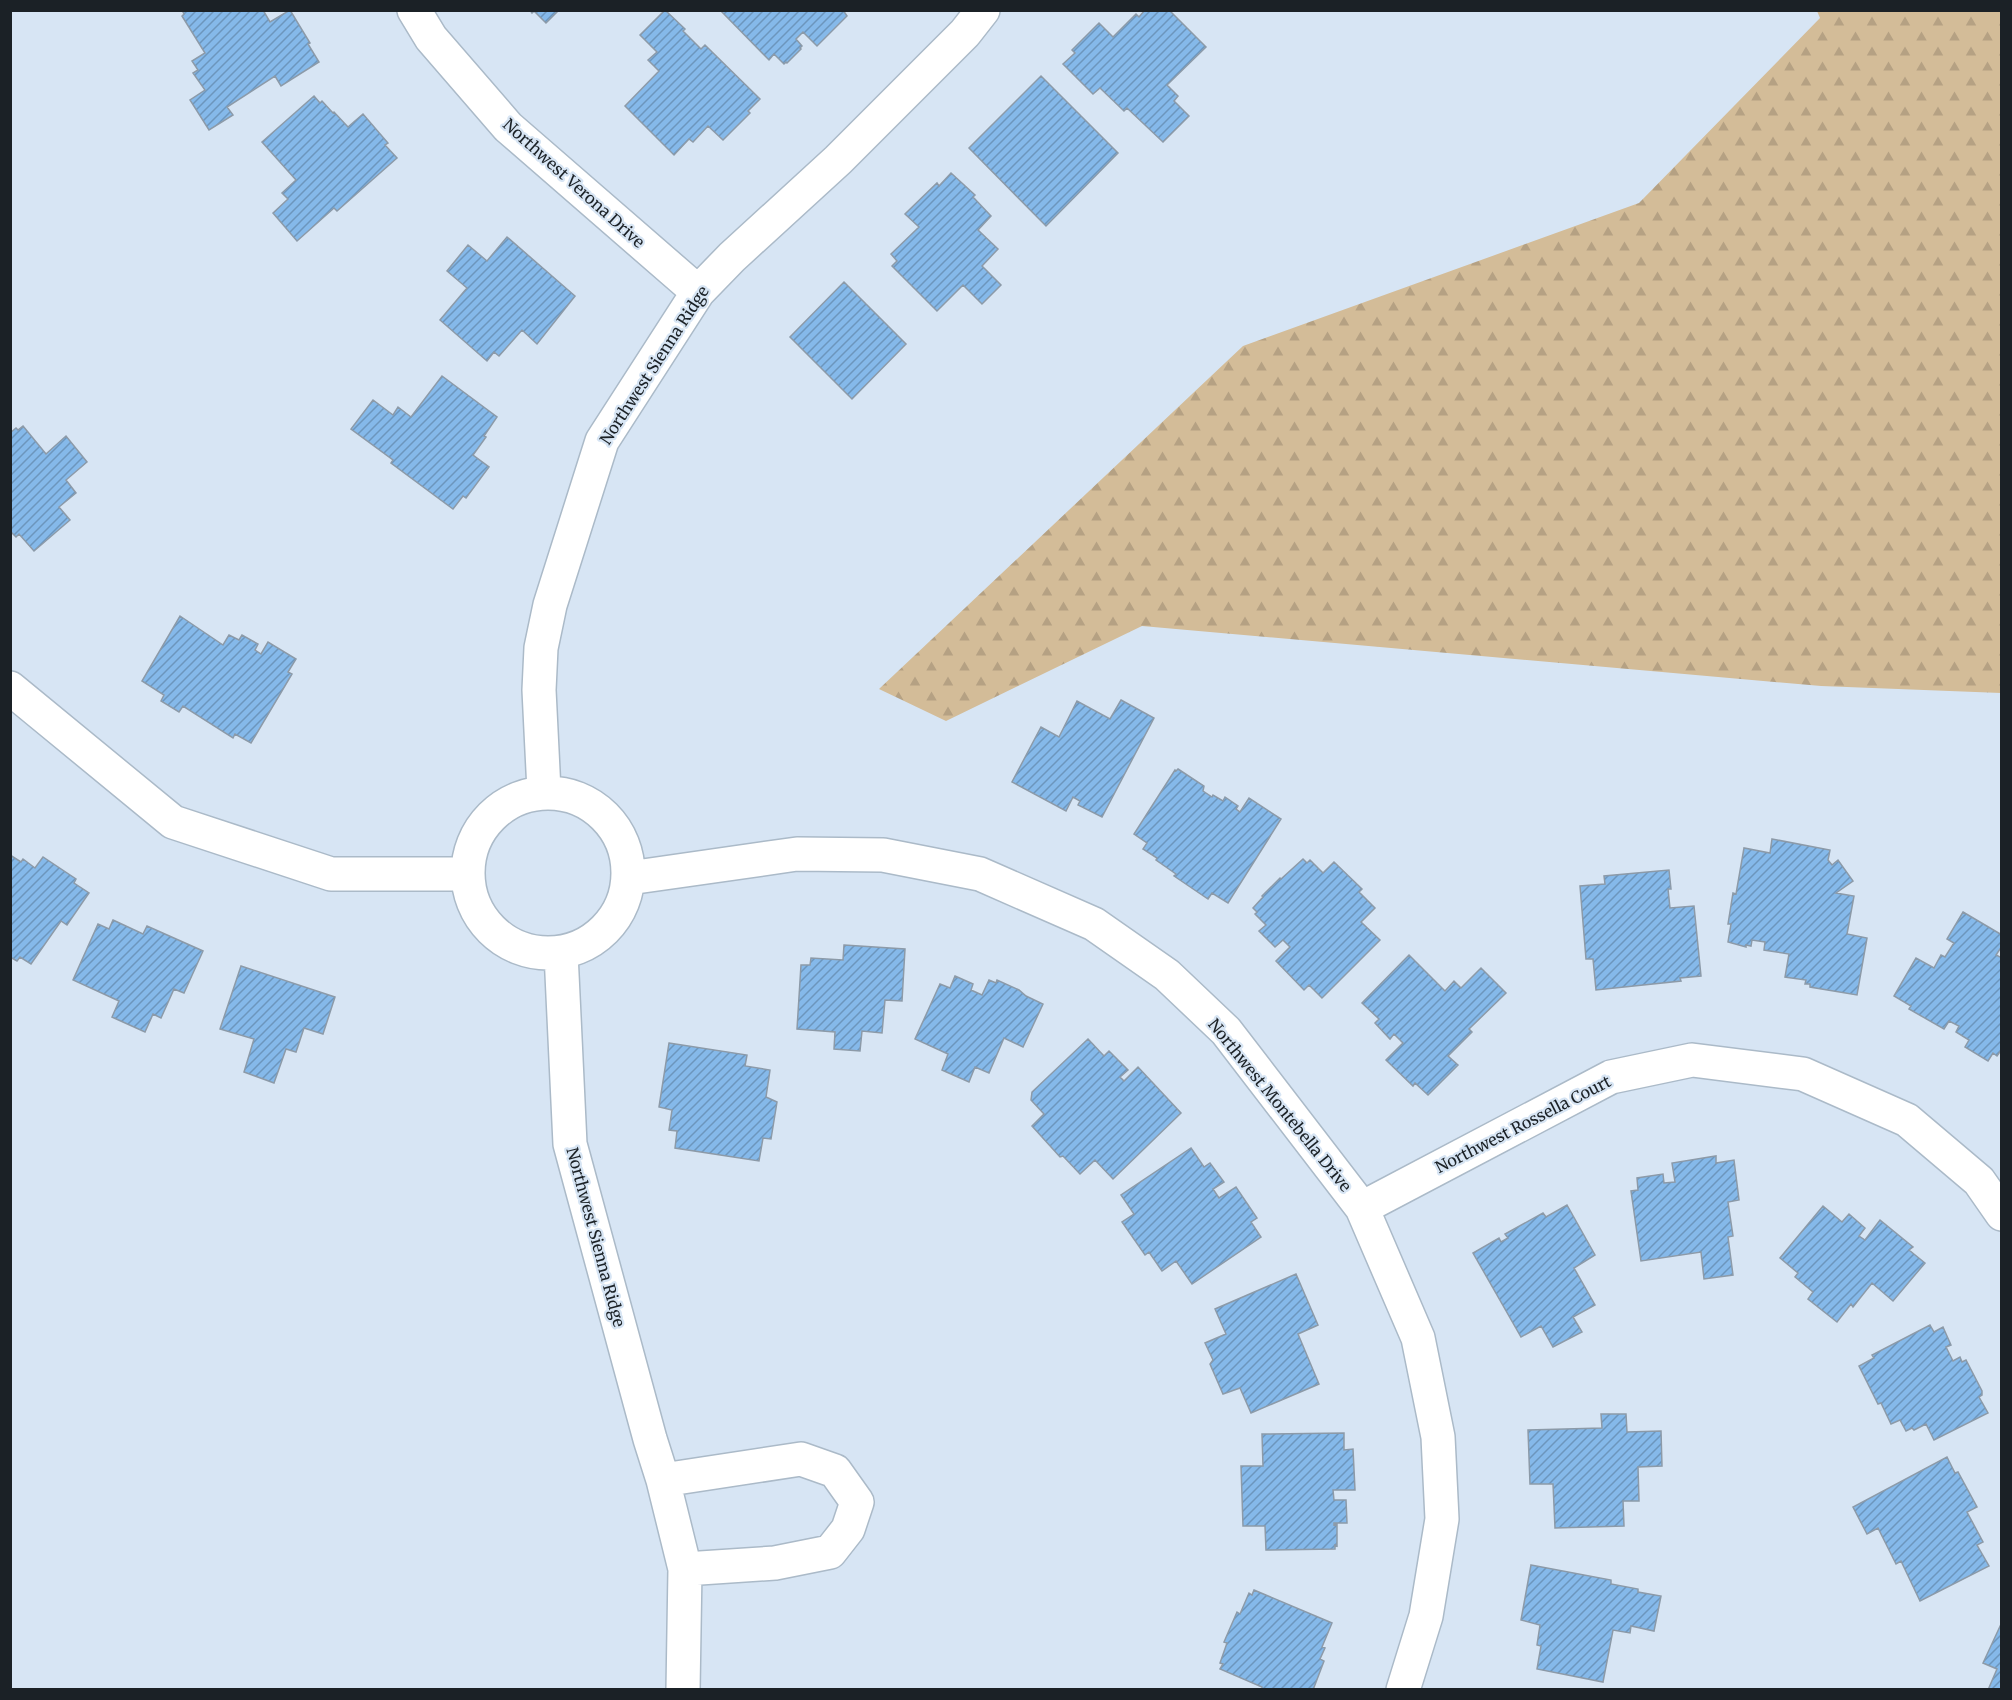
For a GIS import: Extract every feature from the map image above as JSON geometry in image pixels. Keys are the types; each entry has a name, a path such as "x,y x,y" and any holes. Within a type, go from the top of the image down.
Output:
{"street":[{"name":"Northwest Verona Drive","path":"414,10 431,38 508,127 698,292"},
{"name":"Northwest Sienna Ridge","path":"544,791 539,690 541,648 550,605 602,441 698,292 732,257 846,152 965,33 983,10"},
{"path":"10,688 173,822 331,874 467,874"},
{"path":"544,791 577,797 599,810 616,829 627,853 629,878 623,905 608,928 587,945 561,953 533,953 507,943 486,925 472,901 467,874 471,848 483,825 502,806 526,795 544,791"},
{"name":"Northwest Montebella Drive","path":"629,878 797,854 883,855 980,874 1094,924 1167,975 1226,1031 1362,1208 1418,1338 1438,1437 1442,1519 1426,1616 1403,1689"},
{"name":"Northwest Sienna Ridge","path":"561,953 570,1144 663,1480 685,1569 683,1689"},
{"name":"Northwest Rossella Court","path":"1362,1208 1611,1077 1692,1060 1803,1074 1906,1120 1979,1181 2001,1214"},
{"path":"663,1480 801,1459 836,1471 856,1502 848,1529 830,1552 775,1563 685,1569"}],"green space":[{"path":"1817,11 2001,11 2001,693 1821,686 1142,626 946,721 879,689 1243,346 1639,203 1820,18"}],"building":[{"path":"182,10 263,10 270,22 290,10 319,62 281,86 275,76 227,107 233,115 209,130 190,100 205,90 193,73 198,70 192,61 205,53 182,16 184,14"},
{"path":"530,10 559,10 546,23"},
{"path":"665,10 685,29 683,31 701,49 705,45 760,99 748,111 750,113 723,140 708,126 693,142 689,139 674,155 625,106 659,71 648,60 657,52 640,35"},
{"path":"720,10 843,10 847,16 817,46 803,32 796,39 802,46 801,49 784,64 774,54 769,60"},
{"path":"1145,10 1169,10 1206,47 1167,85 1178,96 1174,101 1189,116 1163,142 1127,108 1124,111 1100,88 1093,94 1063,64 1075,53 1072,50 1099,23 1113,37 1136,14 1139,17"},
{"path":"1041,76 1118,153 1046,226 969,148"},
{"path":"314,96 348,127 363,114 388,143 385,145 397,158 337,211 334,208 297,241 273,213 288,199 282,193 296,180 262,142"},
{"path":"951,173 975,195 973,197 991,216 978,230 998,249 982,266 1001,285 982,304 963,285 937,311 892,266 897,261 891,254 919,227 905,214 937,183 939,186"},
{"path":"507,237 575,296 537,344 522,330 499,356 494,352 487,361 440,320 467,288 447,271 468,245 487,261"},
{"path":"844,282 906,344 852,399 790,337"},
{"path":"442,376 497,417 473,455 489,467 466,498 463,496 453,509 391,463 393,460 351,429 373,400 393,415 398,407 411,417"},
{"path":"23,426 46,454 66,436 87,462 66,480 76,493 59,507 70,520 34,551 19,534 16,537 10,531 10,433"},
{"path":"180,616 223,645 229,635 239,640 242,635 258,644 255,650 261,654 268,642 296,659 288,672 292,674 251,743 235,734 233,738 183,706 179,712 161,701 164,695 142,681"},
{"path":"1121,700 1154,718 1102,817 1078,805 1080,801 1073,797 1066,811 1012,782 1041,727 1059,737 1077,701 1110,719"},
{"path":"1178,769 1204,786 1203,791 1223,801 1225,797 1238,806 1236,809 1240,812 1249,798 1281,819 1228,903 1212,893 1208,899 1174,876 1176,874 1143,849 1147,843 1134,834 1175,770"},
{"path":"1772,839 1830,850 1828,860 1832,865 1838,860 1853,881 1836,893 1854,896 1847,934 1867,938 1857,995 1810,987 1810,984 1805,984 1806,980 1785,977 1789,954 1764,950 1765,942 1752,940 1751,946 1746,945 1746,947 1728,942 1731,924 1728,924 1733,893 1736,894 1744,848 1770,853"},
{"path":"10,855 21,862 23,859 35,868 43,857 76,879 74,883 89,893 67,925 61,921 31,964 20,957 17,961 10,957"},
{"path":"1303,859 1307,863 1310,860 1323,873 1334,862 1362,889 1359,892 1375,908 1361,922 1380,940 1322,998 1309,985 1304,990 1276,961 1290,947 1283,940 1275,947 1259,931 1266,925 1255,914 1257,912 1253,908 1280,878"},
{"path":"1669,870 1670,908 1694,906 1701,976 1680,978 1681,981 1596,990 1593,959 1586,959 1580,886 1605,884 1604,876"},
{"path":"1963,912 2002,935 2002,946 1996,955 2002,958 2002,1049 1997,1056 1993,1053 1988,1061 1965,1047 1969,1040 1956,1032 1959,1026 1949,1021 1944,1029 1909,1009 1911,1006 1894,996 1916,958 1934,968 1941,955 1945,957 1954,943 1947,939"},
{"path":"113,920 143,934 147,926 203,951 184,993 174,989 161,1018 153,1014 145,1032 112,1017 119,1001 73,980 98,924 109,929"},
{"path":"844,945 905,949 902,1001 885,1000 882,1033 862,1031 860,1051 834,1049 835,1032 797,1029 801,965 810,965 811,958 843,960"},
{"path":"1409,955 1445,991 1454,981 1461,988 1481,968 1506,993 1469,1029 1472,1032 1448,1056 1458,1065 1428,1095 1415,1083 1413,1086 1386,1060 1403,1043 1394,1034 1390,1039 1375,1023 1379,1019 1362,1003"},
{"path":"241,966 335,997 323,1034 304,1028 296,1052 286,1049 274,1083 244,1072 254,1039 220,1029"},
{"path":"955,976 973,984 971,990 982,995 989,980 996,983 997,980 1043,1004 1023,1047 1004,1038 989,1073 975,1067 969,1082 942,1070 948,1054 915,1039 940,984 950,988"},
{"path":"1088,1039 1104,1056 1109,1051 1128,1070 1120,1077 1124,1081 1138,1067 1181,1113 1113,1179 1095,1160 1080,1174 1063,1156 1060,1157 1032,1126 1044,1114 1031,1100 1032,1092"},
{"path":"669,1043 747,1055 745,1066 770,1070 766,1097 777,1102 771,1139 763,1138 759,1161 675,1148 677,1131 669,1130 672,1110 659,1107"},
{"path":"1191,1148 1204,1167 1210,1163 1224,1182 1213,1189 1219,1198 1236,1187 1257,1218 1251,1222 1261,1237 1192,1284 1176,1261 1162,1271 1149,1252 1145,1255 1122,1222 1134,1214 1121,1195"},
{"path":"1716,1156 1716,1163 1734,1160 1739,1200 1728,1202 1733,1236 1728,1237 1733,1275 1704,1279 1701,1252 1641,1261 1631,1191 1638,1190 1637,1178 1663,1174 1664,1183 1675,1182 1672,1163"},
{"path":"1567,1205 1595,1255 1574,1268 1595,1305 1573,1317 1582,1332 1553,1347 1541,1326 1521,1337 1473,1253 1499,1238 1501,1242 1508,1238 1505,1234 1543,1213 1546,1217"},
{"path":"1823,1206 1842,1222 1849,1214 1865,1228 1859,1236 1865,1240 1880,1220 1913,1247 1909,1250 1925,1263 1893,1301 1872,1283 1853,1307 1851,1304 1837,1322 1808,1299 1813,1292 1795,1277 1798,1273 1780,1258"},
{"path":"1296,1274 1318,1325 1298,1334 1319,1384 1251,1413 1240,1388 1223,1394 1210,1364 1213,1360 1205,1343 1226,1334 1215,1309"},
{"path":"1930,1325 1934,1332 1943,1327 1951,1345 1946,1347 1953,1361 1960,1357 1962,1362 1966,1360 1982,1391 1979,1397 1988,1413 1934,1440 1926,1424 1906,1431 1900,1420 1891,1424 1859,1366 1874,1358 1872,1355"},
{"path":"1601,1414 1626,1414 1627,1432 1661,1431 1662,1466 1638,1467 1639,1501 1623,1501 1624,1526 1555,1528 1553,1484 1530,1484 1528,1430 1602,1428"},
{"path":"1344,1433 1344,1450 1353,1449 1355,1490 1333,1490 1334,1500 1346,1500 1347,1523 1334,1523 1334,1525 1337,1524 1335,1549 1266,1550 1265,1526 1243,1526 1241,1466 1263,1466 1262,1434"},
{"path":"1947,1457 1977,1507 1967,1512 1983,1542 1977,1545 1989,1566 1920,1601 1901,1561 1896,1564 1878,1528 1867,1534 1853,1507"},
{"path":"1531,1565 1611,1580 1611,1584 1661,1596 1654,1631 1631,1626 1630,1633 1613,1630 1603,1682 1537,1669 1541,1646 1537,1645 1540,1625 1521,1620"},
{"path":"1254,1590 1332,1623 1322,1647 1325,1648 1320,1659 1324,1661 1313,1690 1262,1690 1262,1687 1220,1669 1227,1643 1224,1642 1237,1612 1240,1614 1249,1593 1252,1595"},
{"path":"2002,1622 2002,1690 1988,1690 1997,1669 1983,1663"}]}
